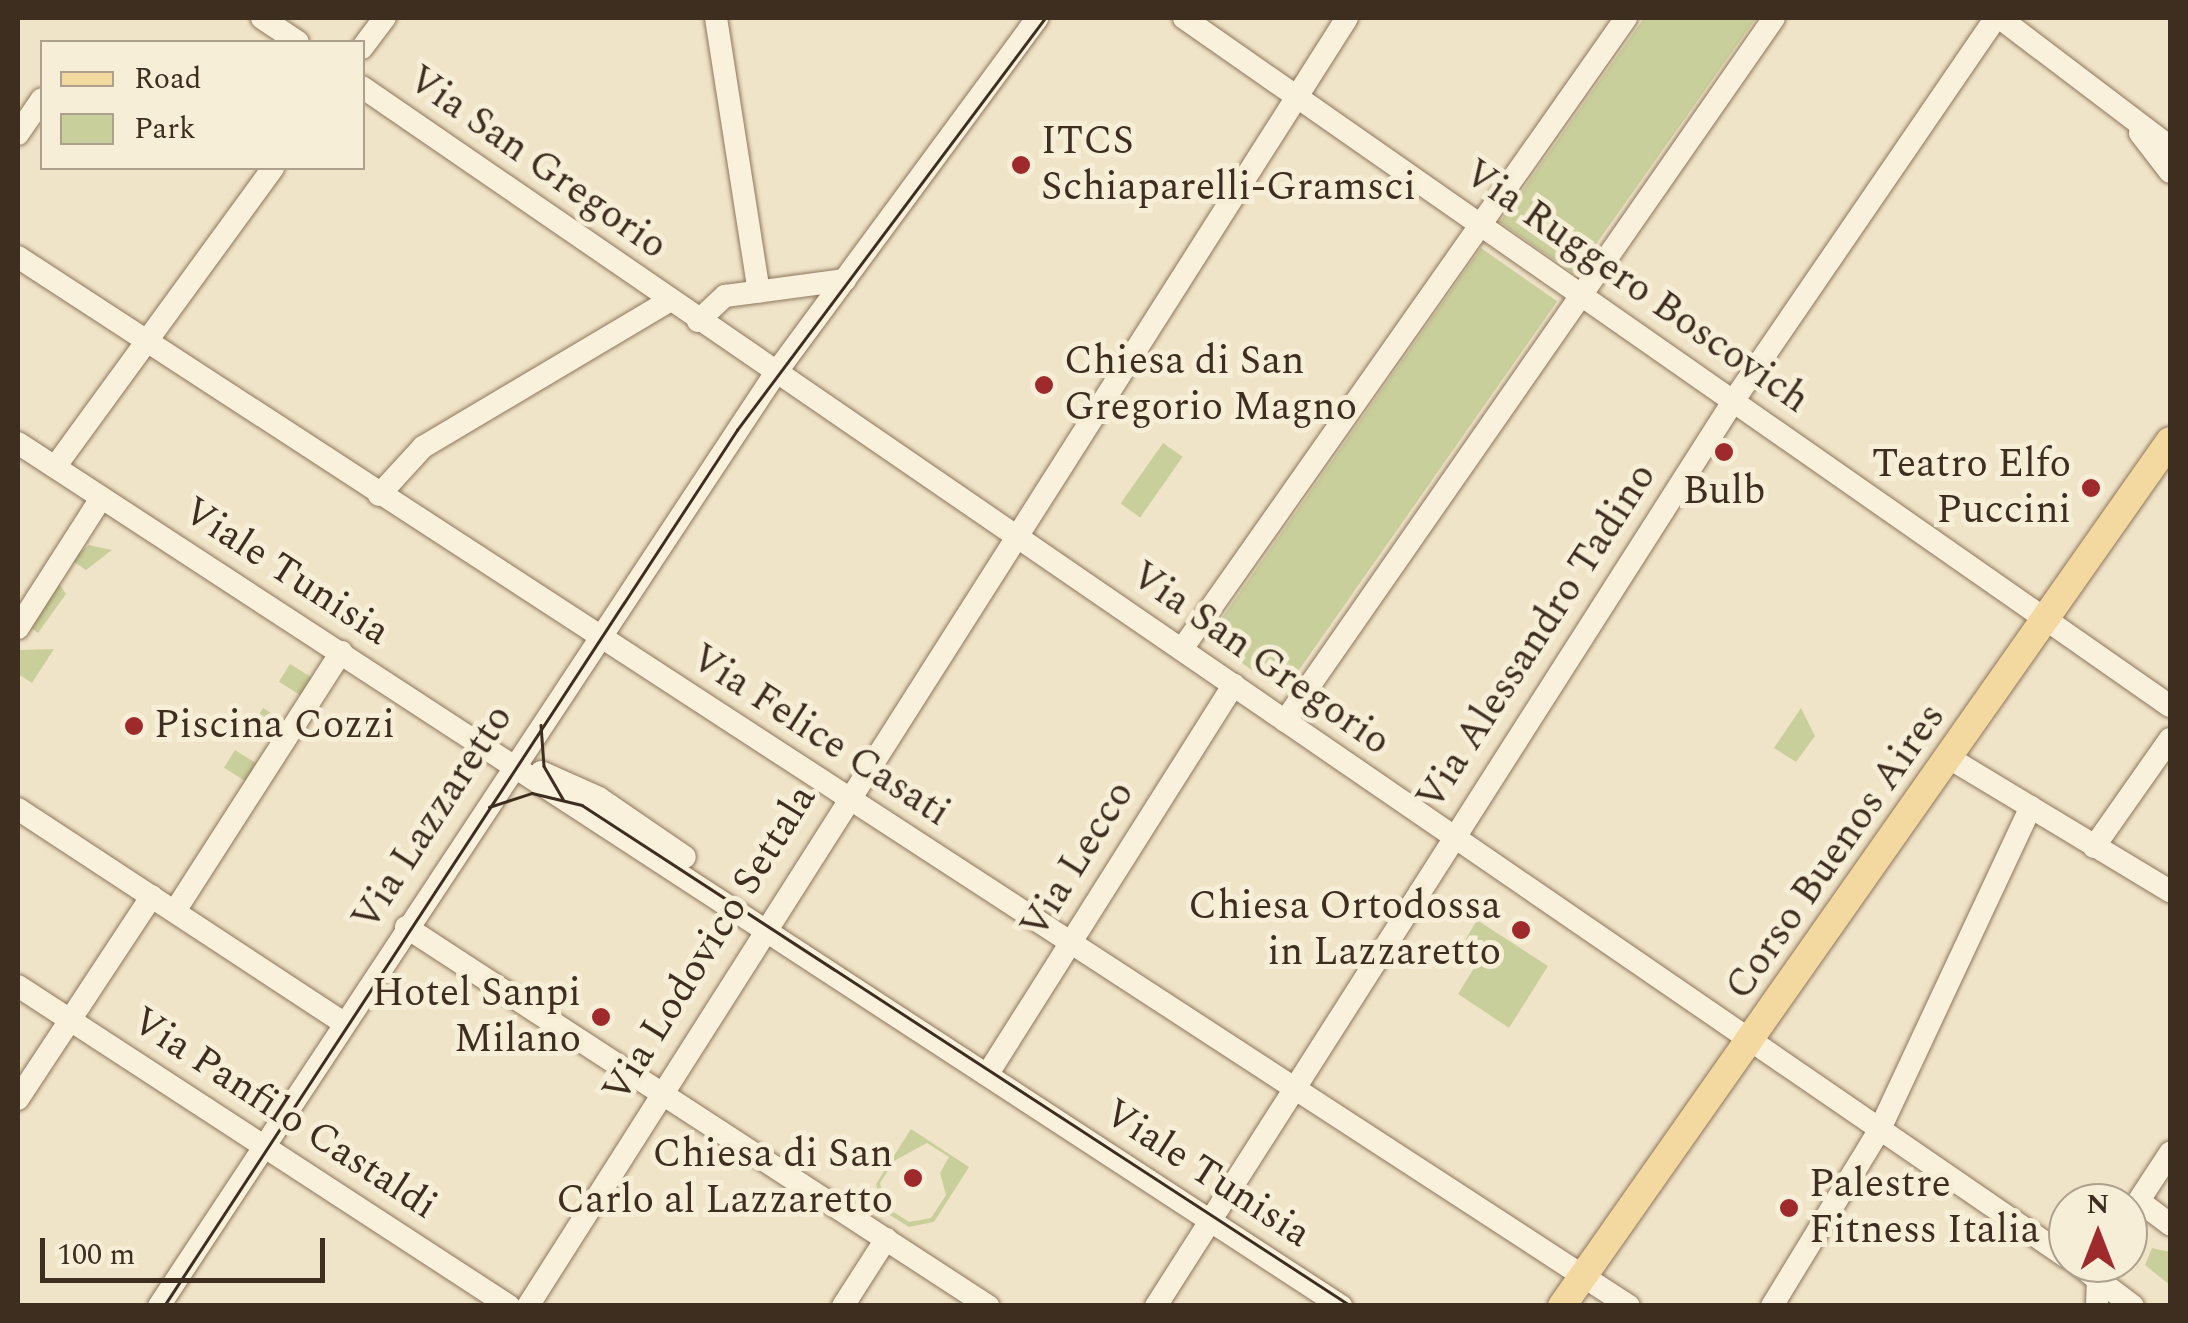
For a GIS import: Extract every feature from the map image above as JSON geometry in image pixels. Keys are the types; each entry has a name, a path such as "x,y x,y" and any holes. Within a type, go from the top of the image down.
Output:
{"main road":[{"name":"Corso Buenos Aires","path":"1562,1306 1752,1044 2170,441"}],"street":[{"path":"262,18 295,40"},
{"path":"365,44 384,18"},
{"path":"716,18 760,292"},
{"name":"Via Lazzaretto","path":"159,1306 598,635 775,374 1037,18"},
{"name":"Via Ruggero Boscovich","path":"1184,18 2170,706"},
{"name":"Via Lodovico Settala","path":"528,1306 845,798 1017,539 1294,94 1348,18"},
{"path":"1182,649 1626,18"},
{"path":"1285,721 1774,18"},
{"path":"1999,18 2170,148"},
{"name":"Via Alessandro Tadino","path":"1156,1306 1734,400 1999,18"},
{"name":"Via San Gregorio","path":"365,89 698,322 2048,1243"},
{"path":"18,134 40,102"},
{"path":"2136,121 2170,172"},
{"path":"55,467 143,340 271,170"},
{"name":"Via Felice Casati","path":"18,257 1629,1306"},
{"path":"698,322 718,299 845,280"},
{"path":"379,495 438,436 669,300"},
{"name":"Viale Tunisia","path":"18,443 731,903 766,930 1341,1306"},
{"path":"18,628 102,498"},
{"path":"175,912 340,652"},
{"name":"Via Lecco","path":"987,1075 1234,686"},
{"path":"2094,847 2170,739"},
{"path":"1950,760 2170,891"},
{"path":"1772,1306 1879,1131 2031,808"},
{"path":"18,809 344,1023"},
{"path":"18,1099 152,896"},
{"path":"406,927 988,1306"},
{"name":"Via Panfilo Castaldi","path":"18,986 509,1306"},
{"path":"2148,1187 2170,1153"},
{"path":"843,1306 896,1245"},
{"name":"Via San Gregorio","path":"2104,1283 2133,1306"}],"green space":[{"path":"1644,18 1756,18 1575,274 1500,222"},
{"path":"1481,248 1557,301 1284,692 1207,639"},
{"path":"1163,443 1183,457 1140,517 1121,504"},
{"path":"89,545 112,550 86,570 71,560"},
{"path":"57,580 66,594 38,633 30,627"},
{"path":"54,649 32,683 18,674 18,650"},
{"path":"290,664 312,678 301,696 279,682"},
{"path":"263,708 284,721 274,737 253,724"},
{"path":"1801,708 1815,736 1796,762 1774,748"},
{"path":"235,750 257,764 246,782 224,768"},
{"path":"1477,920 1548,966 1509,1028 1458,994 1479,960 1461,947"},
{"path":"911,1129 969,1167 934,1222 909,1227 882,1210 876,1184","holes":["927,1143 949,1157 940,1173 946,1195 931,1218 909,1222 886,1207 880,1183 894,1161"]},
{"path":"2152,1248 2170,1252 2170,1285 2148,1267"}],"tram line":[{"path":"164,1306 737,430 1045,18"},
{"path":"541,725 544,766 563,799"},
{"path":"489,807 532,793 582,805 1351,1306"}],"place":[{"name":"ITCS Schiaparelli-Gramsci","path":"1021,165"},
{"name":"Chiesa di San Gregorio Magno","path":"1044,385"},
{"name":"Bulb","path":"1724,452"},
{"name":"Teatro Elfo Puccini","path":"2091,488"},
{"name":"Piscina Cozzi","path":"134,726"},
{"name":"Chiesa Ortodossa in Lazzaretto","path":"1521,930"},
{"name":"Hotel Sanpi Milano","path":"601,1017"},
{"name":"Chiesa di San Carlo al Lazzaretto","path":"913,1178"},
{"name":"Palestre Fitness Italia","path":"1789,1208"}]}
